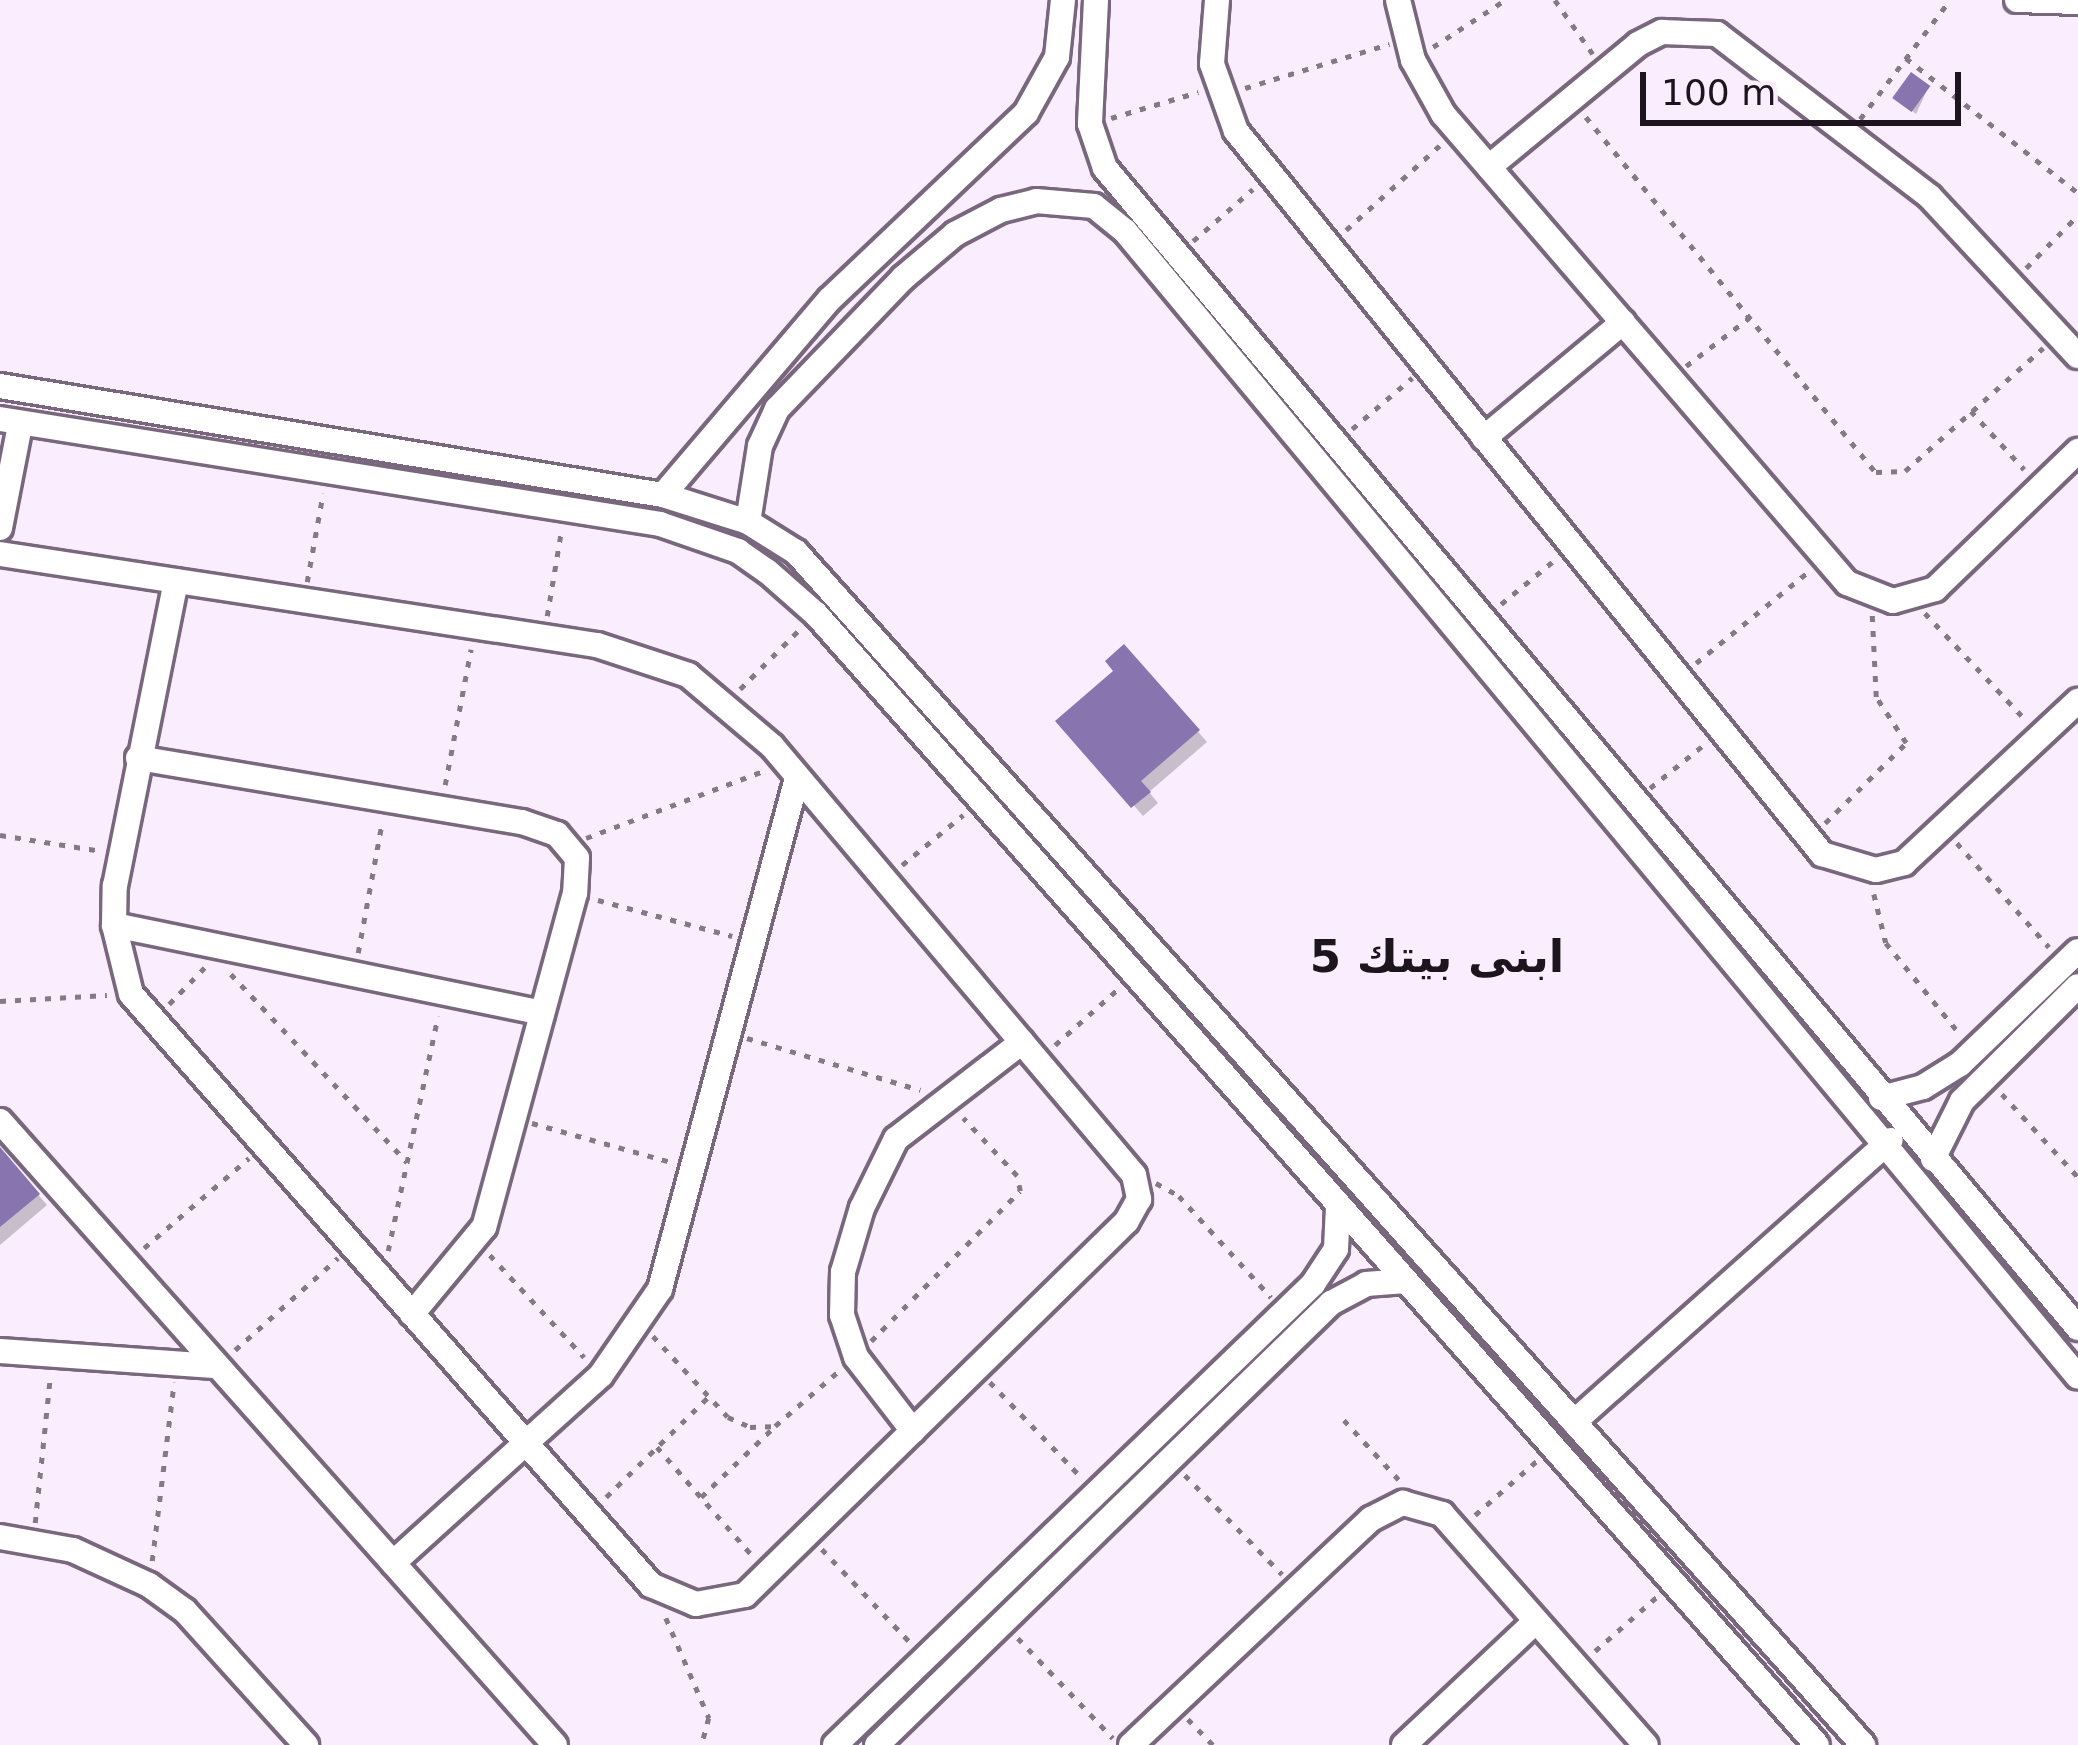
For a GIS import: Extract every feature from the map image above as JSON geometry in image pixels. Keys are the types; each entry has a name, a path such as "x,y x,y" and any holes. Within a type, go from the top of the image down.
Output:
{"street":[{"path":"663,495 830,299 1009,135 1057,57 1063,0"},
{"path":"1096,0 1090,124 1105,168 2078,1328"},
{"path":"1216,0 1217,92 1270,174 1808,839 1847,867 1876,870 1904,862 1945,829 2078,701"},
{"path":"1398,0 1409,49 1456,130 1826,557 1872,597 1913,600 1935,589 2078,451"},
{"path":"2017,0 2078,2"},
{"path":"1489,167 1606,70 1662,32 1717,34 1944,209 2078,356"},
{"path":"1057,57 1091,60"},
{"path":"1108,215 1129,198"},
{"path":"748,522 760,446 777,409 855,322 955,234 1036,201 1068,200 1108,215 1882,1148 2078,1377"},
{"path":"928,208 955,234"},
{"path":"1484,438 1623,322"},
{"path":"0,386 663,495 748,522 838,591 1864,1745"},
{"path":"0,528 10,422 697,533 752,561 816,614 1817,1745"},
{"path":"0,554 476,626 644,656 728,702 1134,1175 1139,1199 1126,1222 770,1575 722,1603 684,1601 651,1585 130,994 114,926 119,854 176,581"},
{"path":"138,758 522,823 569,844 577,858 575,893 478,1242 412,1314"},
{"path":"393,1563 601,1375 642,1324 670,1262 696,1169 754,942 791,771"},
{"path":"1677,898 1699,878"},
{"path":"114,926 542,1013"},
{"path":"1881,1098 1923,1087 1967,1058 2073,968"},
{"path":"1933,1159 1949,1118 2073,968"},
{"path":"913,1431 856,1357 842,1315 843,1272 880,1168 921,1113 1030,1051"},
{"path":"1967,1058 1982,1081"},
{"path":"0,1121 554,1745"},
{"path":"1574,1422 1906,1126"},
{"path":"877,1745 1168,1467 1322,1294 1336,1249 1338,1207"},
{"path":"835,1745 1285,1312 1322,1294 1406,1281"},
{"path":"0,1351 217,1366"},
{"path":"1143,1449 1168,1467"},
{"path":"1131,1745 1385,1508 1421,1504 1457,1531 1646,1745"},
{"path":"0,1537 33,1540 149,1585 184,1611 307,1745"},
{"path":"982,1607 1004,1626"},
{"path":"1404,1745 1536,1621"}],"path":[{"path":"1090,124 1409,49 1505,0"},
{"path":"1555,0 1606,70"},
{"path":"1849,133 1951,0"},
{"path":"1906,58 2078,192"},
{"path":"1571,99 1876,472 1905,471 2059,334"},
{"path":"1329,246 1456,130"},
{"path":"1176,255 1270,174"},
{"path":"2014,281 2078,215"},
{"path":"1671,378 1749,318"},
{"path":"1334,444 1425,366"},
{"path":"1971,411 2041,487"},
{"path":"304,600 327,470"},
{"path":"544,637 564,509"},
{"path":"1482,620 1571,547"},
{"path":"1678,679 1826,557"},
{"path":"1808,839 1906,743 1876,697 1872,597"},
{"path":"1913,600 2041,736"},
{"path":"728,702 816,614"},
{"path":"441,809 476,626"},
{"path":"1634,801 1720,732"},
{"path":"569,844 791,771"},
{"path":"354,974 386,799"},
{"path":"884,880 981,800"},
{"path":"1945,829 2073,968"},
{"path":"0,835 119,854"},
{"path":"1876,870 1886,943 1967,1058"},
{"path":"575,893 754,942"},
{"path":"153,1020 215,957 407,1162"},
{"path":"1030,1051 1136,973"},
{"path":"382,1282 443,992"},
{"path":"0,1001 130,994"},
{"path":"1982,1081 2078,1177"},
{"path":"515,1118 696,1169"},
{"path":"126,1263 262,1146"},
{"path":"1134,1175 1179,1196 1285,1312"},
{"path":"478,1242 601,1375"},
{"path":"217,1366 350,1247"},
{"path":"642,1324 738,1424 775,1426"},
{"path":"33,1540 53,1354"},
{"path":"701,1497 856,1357"},
{"path":"149,1585 177,1362"},
{"path":"977,1369 1097,1494"},
{"path":"589,1514 709,1396"},
{"path":"1344,1420 1421,1504"},
{"path":"657,1447 770,1575"},
{"path":"1457,1531 1552,1448"},
{"path":"1168,1467 1297,1589"},
{"path":"810,1536 926,1660"},
{"path":"1577,1667 1674,1582"},
{"path":"651,1585 709,1718 703,1745"},
{"path":"1004,1626 1119,1745"},
{"path":"1174,1704 1213,1745"}],"building":[{"path":"1911,72 1930,86 1912,112 1892,98"},
{"path":"1124,644 1200,730 1141,781 1151,792 1131,808 1055,721 1113,671 1105,661"},
{"path":"0,1147 40,1194 0,1227"}],"district":[{"name":"ابنى بيتك 5","path":"1437,957"}]}
